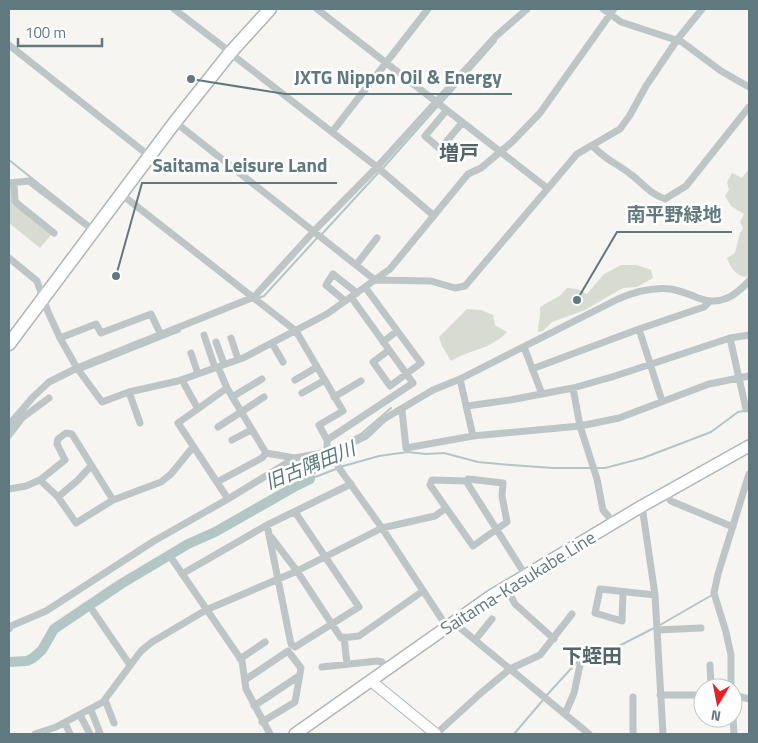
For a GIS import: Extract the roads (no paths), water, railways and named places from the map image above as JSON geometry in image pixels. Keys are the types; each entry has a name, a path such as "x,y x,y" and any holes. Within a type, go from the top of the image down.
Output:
{"highway":[{"path":"9,332 42,294 121,194 260,9"},
{"path":"9,344 88,226 143,151 228,50 270,9"}],"main road":[{"name":"Saitama-Kasukabe Line","path":"295,734 450,624 506,587 642,506 749,446"}],"street":[{"path":"174,9 377,167 433,215"},
{"path":"317,9 498,152 547,188"},
{"path":"332,132 428,9"},
{"path":"9,435 23,413 49,382 77,368 257,299 314,231 377,167 495,37 527,9"},
{"path":"175,122 375,280 431,281 455,288 465,286 577,154 620,129 677,40 702,9"},
{"path":"9,258 37,281 60,338 77,368 102,402 129,392 182,380 238,359 327,314 390,269 468,174 481,168 512,142 540,114 609,10 620,22 677,40 721,71 749,87"},
{"path":"9,46 143,151"},
{"path":"592,145 599,153 632,175 656,196 665,199 686,186 749,106"},
{"path":"446,111 425,136 440,149 462,123"},
{"path":"54,233 15,201 12,184 29,181 69,214 88,226"},
{"path":"121,194 296,331 343,411 319,425 328,440 330,452 339,468 424,591 450,624 475,640 589,734"},
{"path":"356,265 377,238"},
{"path":"204,335 227,388 266,453 295,458 330,452 366,436 384,419 434,390 460,379 631,293 670,289 710,301 720,302 739,292 749,281"},
{"path":"365,288 421,363 390,386 373,362 390,350"},
{"path":"328,440 412,383 351,297"},
{"path":"532,369 704,307 710,301"},
{"path":"60,338 96,324 101,333 151,314 161,335"},
{"path":"639,329 662,401"},
{"path":"383,342 398,331"},
{"path":"466,406 573,388 730,338 749,335"},
{"path":"231,338 238,359"},
{"path":"730,338 746,408 749,408"},
{"path":"216,342 219,366"},
{"path":"272,343 283,362"},
{"path":"524,347 542,394"},
{"path":"191,353 198,374"},
{"path":"295,380 317,367"},
{"path":"402,410 406,448 473,436 580,426 619,418 709,384 749,376"},
{"path":"232,397 262,379"},
{"path":"460,379 473,436"},
{"path":"182,380 198,409"},
{"path":"302,393 325,380"},
{"path":"334,397 361,381"},
{"path":"227,388 178,423 228,499"},
{"path":"573,388 580,426 603,510 614,523"},
{"path":"129,392 140,423"},
{"path":"218,427 264,397"},
{"path":"9,425 23,413 49,398"},
{"path":"232,440 251,430"},
{"path":"9,489 26,486 40,480 65,460 57,444 58,438 66,432 72,434 114,500"},
{"path":"40,480 58,497 76,523 114,500 162,482 172,474 193,447"},
{"path":"217,482 262,458 266,453"},
{"path":"9,629 11,626 46,611 154,541 295,458"},
{"path":"58,497 91,466"},
{"path":"731,678 731,655 714,592 749,474"},
{"path":"468,479 502,483 502,496 507,522 473,546 430,486 432,480 467,482 468,479"},
{"path":"467,482 526,576"},
{"path":"182,574 267,525 351,484"},
{"path":"665,494 672,501 733,527"},
{"path":"642,506 655,595 663,734"},
{"path":"36,734 52,732 105,700 141,651 152,642 206,610 325,558 382,528 435,516 446,508"},
{"path":"267,525 292,644 295,647 359,607 295,512"},
{"path":"269,534 341,638 359,636 424,591"},
{"path":"172,559 240,659 246,689 270,734"},
{"path":"506,587 515,604 554,639"},
{"path":"623,592 622,621 595,613 600,589 655,595"},
{"path":"93,611 130,664"},
{"path":"371,681 436,734 510,669 540,654 554,639 572,614"},
{"path":"475,640 492,619"},
{"path":"657,630 701,628"},
{"path":"344,637 347,664"},
{"path":"240,659 265,642"},
{"path":"245,680 288,651 301,668 295,702 262,722"},
{"path":"322,667 377,661 382,662 387,670"},
{"path":"565,714 574,693 580,665"},
{"path":"710,665 711,678"},
{"path":"254,706 299,676"},
{"path":"660,695 693,695"},
{"path":"633,697 633,734"},
{"path":"105,700 114,723"},
{"path":"91,710 100,733 98,734"},
{"path":"80,715 90,734"},
{"path":"65,723 70,734"}],"waterway":[{"path":"442,102 496,41"},
{"path":"383,168 437,107"},
{"path":"9,160 73,211"},
{"path":"322,234 378,173"},
{"path":"258,298 264,296 317,238"},
{"path":"82,370 180,331"},
{"path":"332,449 361,434 391,408"},
{"name":"旧古隅田川","path":"340,467 379,456 407,452 444,453 478,462 511,465 553,468 605,468 643,458 711,432 738,412 744,411"},
{"path":"312,477 327,454"},
{"name":"旧古隅田川","path":"310,479 336,469"},
{"name":"旧古隅田川","path":"9,662 27,661 33,658 42,650 54,629 121,584 188,544 215,532 310,479"},
{"path":"660,625 712,595"},
{"path":"546,696 578,661 615,648 654,628"},
{"path":"514,734 543,700"}],"place":[{"name":"JXTG Nippon Oil & Energy","path":"191,79"},
{"name":"Saitama Leisure Land","path":"116,276"},
{"name":"南平野緑地","path":"577,300"}],"district":[{"name":"増戸","path":"459,153"},
{"name":"下蛭田","path":"592,656"}]}
